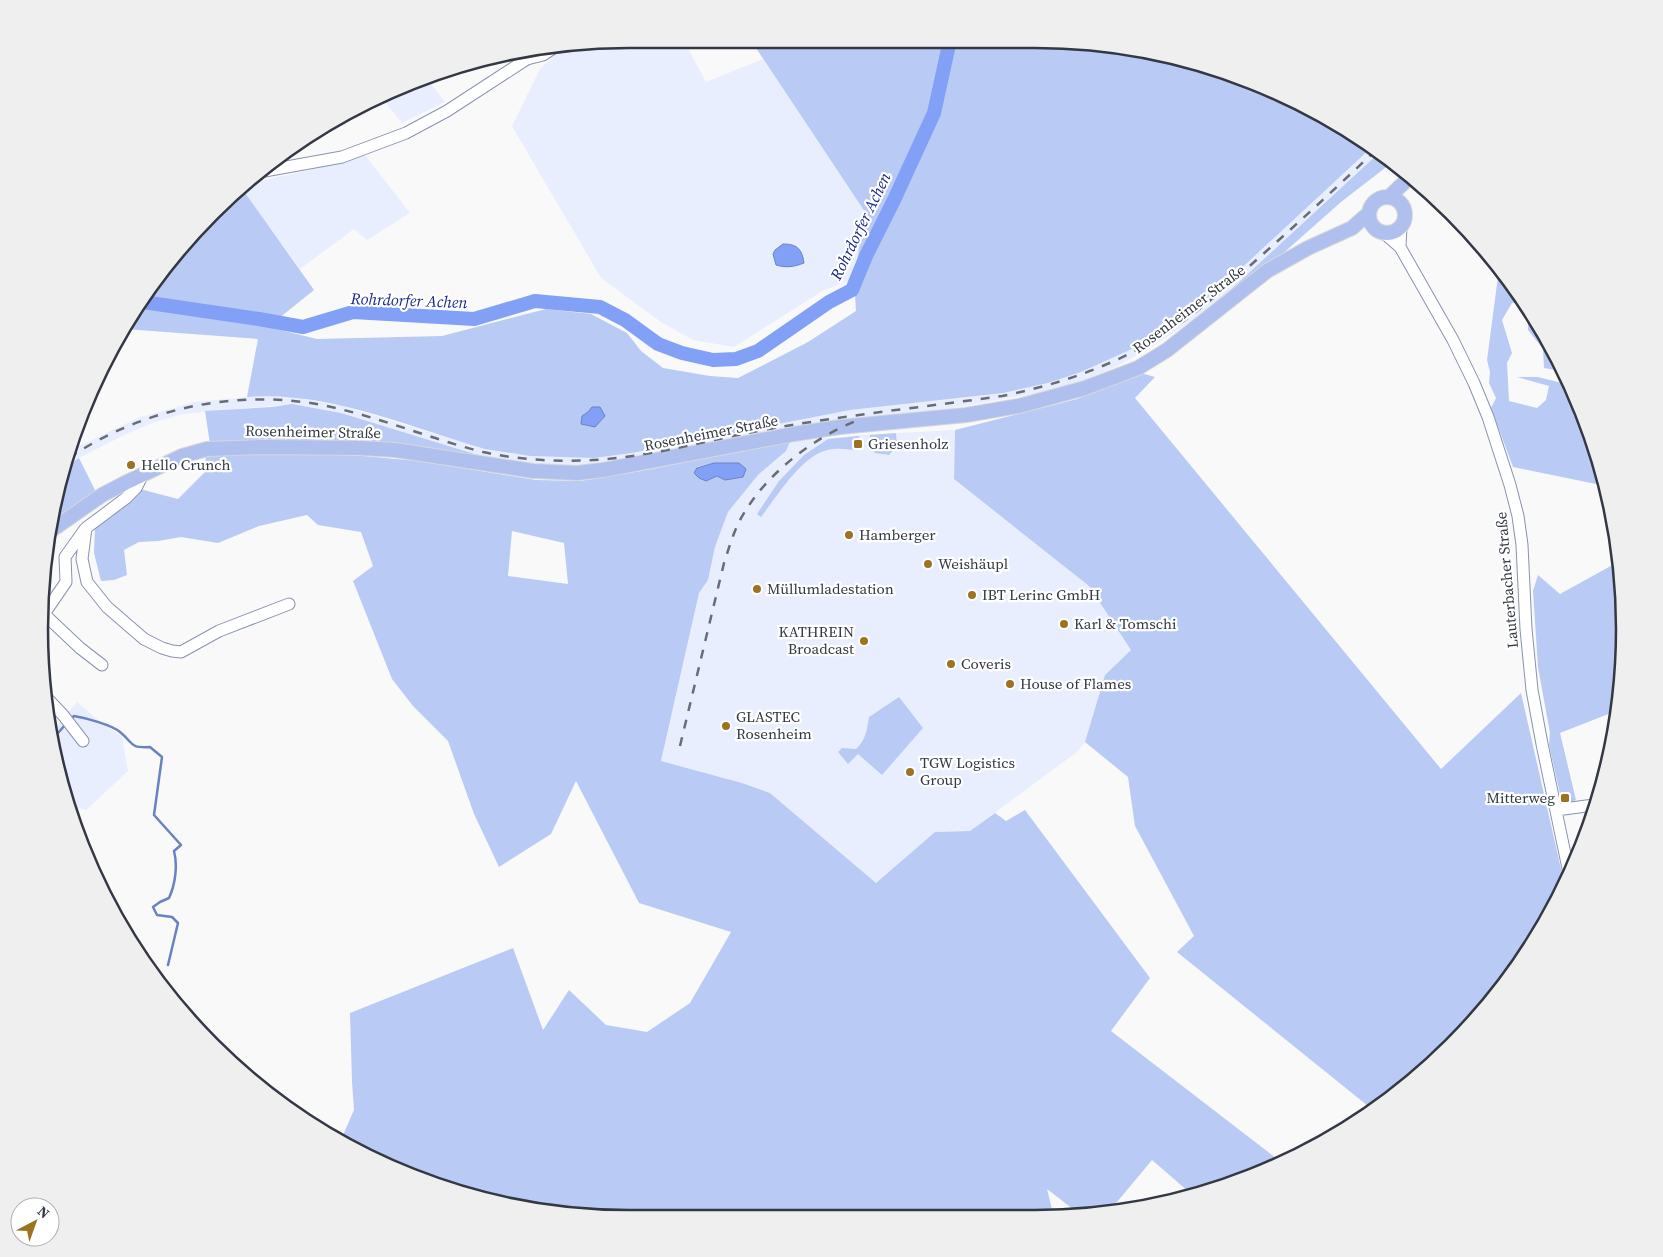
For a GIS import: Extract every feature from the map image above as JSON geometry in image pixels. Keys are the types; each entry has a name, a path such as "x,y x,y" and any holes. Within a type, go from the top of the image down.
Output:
{"main road":[{"path":"1395,201 1406,182"},
{"path":"1384,197 1395,201 1405,213 1401,226 1394,232 1379,230 1370,222 1370,208 1376,201 1384,197"},
{"name":"Rosenheimer Straße","path":"57,526 102,495 182,456 207,449 264,447 395,450 534,472 577,473 603,470 840,427 966,415 1019,406 1085,388 1138,368 1167,350 1267,271 1308,248 1352,228 1369,213"},
{"name":"Rosenheimer Straße","path":"1352,228 1379,230"}],"street":[{"path":"273,169 342,157 406,134 447,111 527,59 545,53"},
{"path":"1400,247 1401,226"},
{"name":"Lauterbacher Straße","path":"1379,230 1400,247 1453,340 1488,417 1510,485 1518,516 1522,545 1526,629 1532,690 1567,860"},
{"path":"49,607 66,582 65,557 86,528 126,498 136,488 143,474"},
{"path":"86,528 82,559 87,582 113,612 144,639 162,648 181,652 218,631 289,604"},
{"path":"48,618 80,648 102,665"},
{"path":"52,703 83,741"},
{"path":"1556,810 1588,806"}],"shaded area":[{"path":"688,48 706,82 763,59 865,212 854,279 822,291 734,347 693,340 661,322 601,278 512,126 540,69 559,52 591,49"},
{"path":"756,48 1035,48 1110,52 1185,67 1257,92 1325,125 1367,152 1218,290 1153,337 1132,349 1081,372 1048,383 1003,393 850,410 632,453 594,458 530,456 485,449 397,421 338,405 278,397 247,397 258,339 130,329 145,306 192,245 245,192 314,290 268,327 317,339 442,336 546,309 591,314 627,333 641,351 663,368 710,376 738,378 808,342 856,311 854,279 865,212"},
{"path":"430,83 445,102 402,123 385,101"},
{"path":"1367,152 1374,158 1213,306 1149,349 1115,367 1084,380 1043,392 946,409 804,426 595,466 568,467 491,459 341,413 292,404 183,414 152,423 122,436 72,463 76,447 138,418 194,402 262,396 293,397 343,406 485,449 530,456 594,458 632,453 850,410 1003,393 1048,383 1081,372 1132,349 1218,290"},
{"path":"365,155 410,213 367,240 354,229 300,269 245,192 258,181"},
{"path":"1374,158 1386,167 1341,202 1279,257 1213,306"},
{"path":"1498,279 1516,303 1512,303 1502,320 1512,353 1507,363 1509,401 1537,408 1546,400 1549,386 1517,377 1538,377 1561,383 1585,442 1597,484 1513,467 1491,408 1496,398 1489,383 1490,372 1487,360"},
{"path":"1528,322 1555,370 1544,368 1543,349 1528,330"},
{"path":"1141,373 1155,377 1135,398 1441,769 1521,693 1562,872 1538,919 1518,951 1471,1012 1418,1065 1367,1105 1177,952 1194,936 1135,826 1128,777 1085,742 1105,675 1131,650 1089,586 954,479 955,430 1077,399"},
{"path":"292,404 341,413 491,459 210,444 205,411"},
{"path":"955,430 954,479 1089,586 1131,650 1105,675 1085,742 1077,752 970,831 935,832 876,883 770,793 742,783 661,761 699,592 708,580 715,547 728,512 758,475 786,451 790,442 861,435"},
{"path":"896,433 897,446 889,455 875,453 870,448 870,435"},
{"path":"859,436 861,450 833,449 812,457 792,476 761,517 757,514 779,481 804,455 828,439"},
{"path":"790,442 786,451 758,475 728,512 715,547 708,580 699,593 661,761 742,783 770,793 876,883 935,832 970,831 995,813 1006,821 1025,810 1150,978 1111,1031 1275,1157 1221,1179 1186,1190 1152,1160 1115,1204 1110,1205 1072,1208 1047,1189 1052,1209 628,1210 553,1205 478,1190 406,1165 343,1135 354,1110 350,1013 513,948 543,1030 569,990 606,1025 647,1032 690,1003 731,932 639,903 576,781 551,834 499,867 474,814 448,741 413,706 392,679 353,581 373,566 361,532 318,525 307,515 259,526 218,543 181,537 139,542 124,550 127,575 114,580 101,581 94,553 95,527 136,488 178,499 205,472 206,455 315,454 363,456 418,461 536,480 580,481","holes":["714,463 739,463 725,480 697,467","512,531 564,543 568,584 508,576"]},
{"path":"79,458 96,492 58,520 67,478 72,463"},
{"path":"1612,565 1616,628 1611,704 1609,714 1560,733 1576,800 1571,802 1568,792 1560,794 1549,745 1550,733 1538,667 1533,591 1538,575 1560,594"},
{"path":"899,697 923,728 882,775 858,754 848,764 838,752 842,748 856,749 864,738 869,717"},
{"path":"77,702 122,737 128,771 86,810 76,807 67,779 56,726"}],"water":[{"path":"783,244 798,248 804,263 790,267 776,265 773,254"},
{"path":"592,407 600,407 605,416 595,427 581,424 582,416"},
{"path":"714,463 739,463 746,469 743,477 725,480 717,476 706,481 694,473 697,468"}],"waterway":[{"name":"Rohrdorfer Achen","path":"147,303 303,327 353,312 474,319 535,301 600,307 625,320 658,344 682,353 713,360 736,359 758,351 829,302 852,290 866,256 934,113 948,48"},
{"path":"71,719 74,716 111,727 120,732 135,746 150,747 162,757 154,815 181,845 174,851 175,875 169,898 153,907 157,915 172,917 178,923 168,965"},
{"path":"57,733 65,725"}],"railway":[{"path":"74,455 99,440 131,425 165,413 235,400 305,402 358,414 483,452 524,459 566,461 637,455 798,424 1023,392 1083,374 1121,358 1171,330 1230,283 1371,155"},
{"path":"680,746 724,563 742,516 767,482 794,457 825,436 856,421"}],"place":[{"name":"Griesenholz","path":"858,444"},
{"name":"Hello Crunch","path":"131,465"},
{"name":"Hamberger","path":"849,535"},
{"name":"Weishäupl","path":"928,564"},
{"name":"Müllumladestation","path":"757,589"},
{"name":"IBT Lerinc GmbH","path":"972,595"},
{"name":"Karl & Tomschi","path":"1064,624"},
{"name":"KATHREIN Broadcast","path":"864,641"},
{"name":"Coveris","path":"951,664"},
{"name":"House of Flames","path":"1010,684"},
{"name":"GLASTEC Rosenheim","path":"726,726"},
{"name":"TGW Logistics Group","path":"910,772"},
{"name":"Mitterweg","path":"1565,798"}]}
